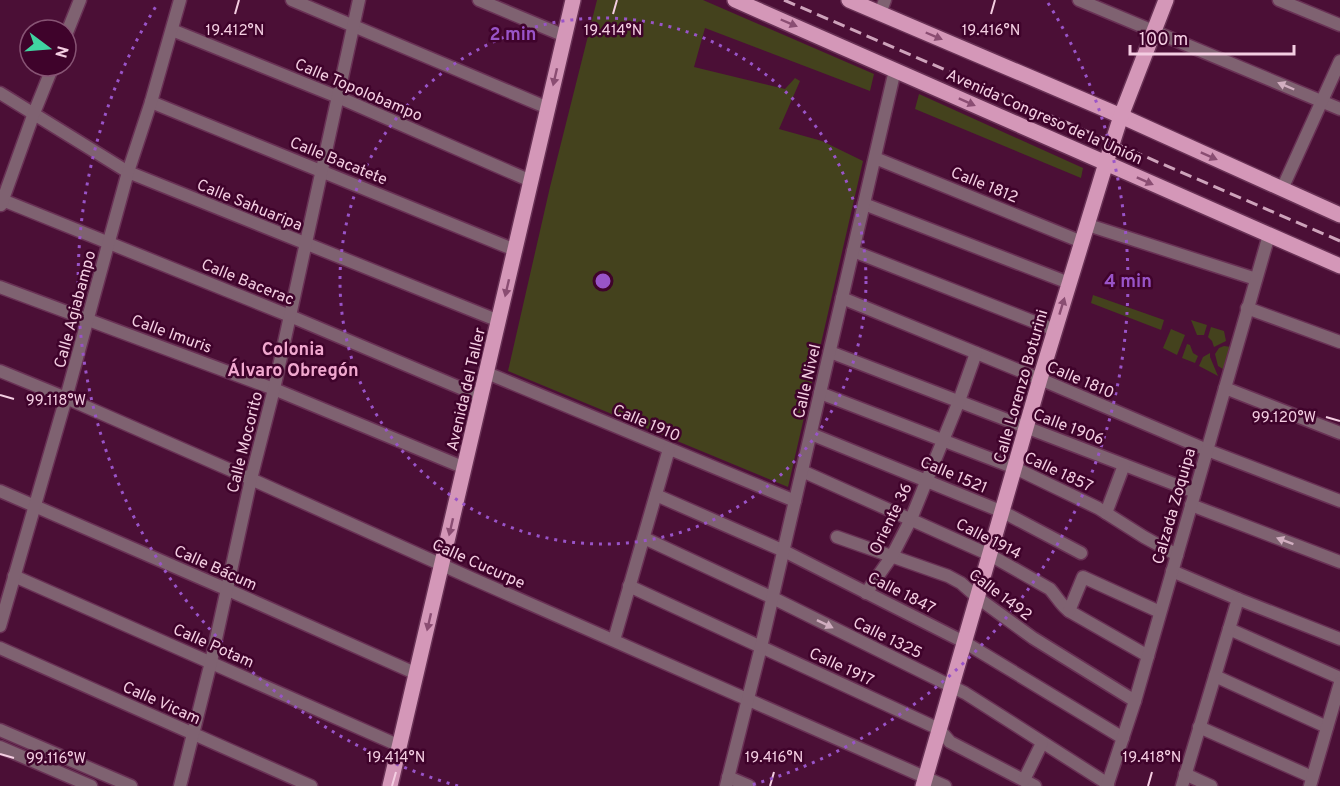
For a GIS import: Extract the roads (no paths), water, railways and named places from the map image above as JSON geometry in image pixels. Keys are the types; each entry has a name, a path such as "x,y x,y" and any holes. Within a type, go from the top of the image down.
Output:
{"main road":[{"name":"Avenida del Taller","path":"390,786 573,0"},
{"name":"Avenida Congreso de la Unión","path":"735,0 1340,266"},
{"name":"Avenida Congreso de la Unión","path":"849,0 883,7 1340,215"},
{"name":"Calle Lorenzo Boturini","path":"924,782 1040,379 1106,163 1121,116 1166,0"}],"street":[{"path":"73,18 80,0"},
{"name":"Calle Agiabampo","path":"0,626 5,590 14,576 128,172 180,0"},
{"path":"292,0 548,108"},
{"name":"Calle Mocorito","path":"180,786 211,662 251,478 274,389 359,0"},
{"path":"479,0 565,36"},
{"path":"1079,0 1340,109"},
{"path":"1279,0 1340,25"},
{"name":"Calle Topolobampo","path":"172,30 338,97 531,181"},
{"path":"1282,189 1340,61"},
{"name":"Calle Nivel","path":"727,782 773,598 895,70"},
{"path":"1,202 48,78"},
{"name":"Calle Sahuaripa","path":"0,93 128,172 499,321"},
{"name":"Calle Bacatete","path":"151,102 515,250"},
{"name":"Calle 1812","path":"875,158 1082,242"},
{"name":"Calle Bacerac","path":"1,202 110,242 482,397"},
{"path":"864,204 1070,283"},
{"path":"1088,225 1256,279"},
{"name":"Calzada Zoquipa","path":"1107,785 1135,701 1269,235"},
{"path":"853,251 1055,330"},
{"name":"Calle Imuris","path":"0,287 274,389 465,468"},
{"name":"Calle 1810","path":"842,298 1207,450 1340,501"},
{"path":"1247,308 1340,342"},
{"name":"Calle 1906","path":"830,352 1195,492"},
{"name":"Oriente 36","path":"866,593 892,556 911,519 976,353"},
{"name":"Calle Cucurpe","path":"0,371 251,478 442,565 748,699 924,782 945,786"},
{"name":"Calle 1910","path":"487,373 795,501"},
{"path":"1225,388 1340,433"},
{"name":"Calle 1857","path":"820,393 1015,468 1106,513 1177,555"},
{"name":"Calle 1521","path":"811,434 1002,512 1081,552"},
{"path":"614,640 669,449"},
{"path":"1106,513 1124,465"},
{"name":"Calle 1914","path":"802,471 990,555 1050,589 1061,606 1148,656"},
{"name":"Calle Bácum","path":"0,491 417,674"},
{"name":"Calle 1847","path":"656,495 784,551 964,642 1122,738"},
{"path":"1191,505 1340,562"},
{"name":"Calle 1325","path":"644,537 965,693 1107,785"},
{"name":"Calle 1492","path":"837,537 948,576 1033,638 1135,701"},
{"path":"1172,571 1340,639"},
{"name":"Calle Potam","path":"14,576 400,746"},
{"path":"1069,611 1083,577 1160,612"},
{"name":"Calle 1917","path":"629,586 939,729 950,742 1029,783"},
{"path":"1211,786 1183,780 1238,599"},
{"path":"1199,727 1311,781 1340,680 1229,629"},
{"name":"Calle Vicam","path":"0,648 311,786"},
{"path":"1215,676 1327,727"},
{"path":"0,730 131,786"},
{"path":"1029,783 1042,743"},
{"path":"0,747 91,786"},
{"path":"727,782 748,786"}],"railway":[{"path":"784,0 1340,241"}],"district":[{"name":"Colonia Álvaro Obregón","path":"293,359"}]}
